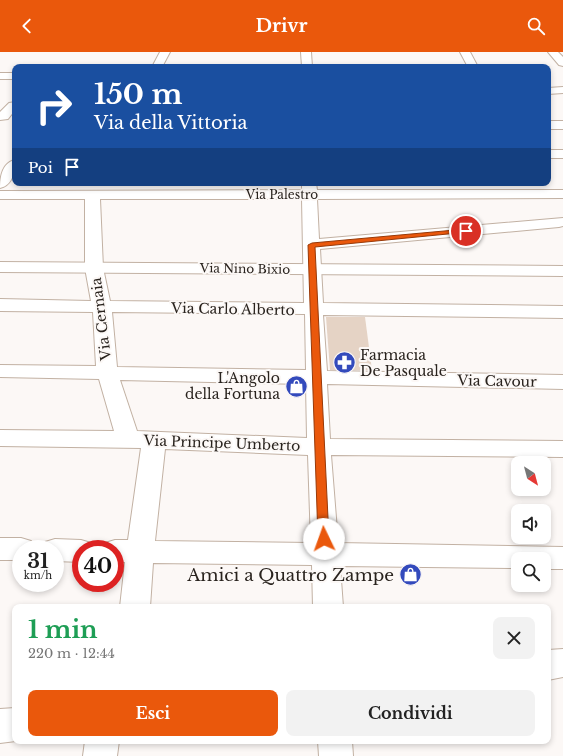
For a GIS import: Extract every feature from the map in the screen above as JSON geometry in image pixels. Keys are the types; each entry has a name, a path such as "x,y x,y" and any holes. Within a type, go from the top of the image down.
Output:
{"street":[{"path":"159,64 165,52"},
{"path":"306,52 307,64"},
{"path":"465,52 471,64"},
{"path":"553,52 563,63"},
{"path":"0,76 12,76"},
{"path":"551,91 563,90"},
{"path":"0,106 12,100"},
{"path":"0,116 4,116 12,102"},
{"path":"551,125 563,125"},
{"path":"551,154 563,154"},
{"path":"0,184 12,168"},
{"path":"309,189 319,447 328,604"},
{"name":"Via Palestro","path":"0,195 92,195 309,189 540,189 563,194"},
{"path":"312,245 561,226 540,189"},
{"name":"Via Cernaia","path":"92,195 94,268 102,308 107,372 128,439"},
{"name":"Via Nino Bixio","path":"0,267 563,271"},
{"name":"Via Carlo Alberto","path":"0,306 563,312"},
{"name":"Via Cavour","path":"0,371 563,382"},
{"name":"Via Principe Umberto","path":"0,438 128,439 319,447 563,449"},
{"path":"135,604 127,552 154,440"},
{"path":"0,549 12,549"},
{"path":"127,552 563,558"},
{"path":"551,665 563,663"},
{"path":"0,726 12,725"},
{"path":"100,756 102,744"},
{"path":"335,744 336,756"}],"building":[{"path":"326,317 365,317 372,370 330,370"}],"place":[{"name":"Farmacia De Pasquale","path":"344,363"},
{"name":"L'Angolo della Fortuna","path":"296,386"},
{"name":"Amici a Quattro Zampe","path":"410,575"}],"route":[{"path":"324,539 319,447 312,245 466,231"}]}
